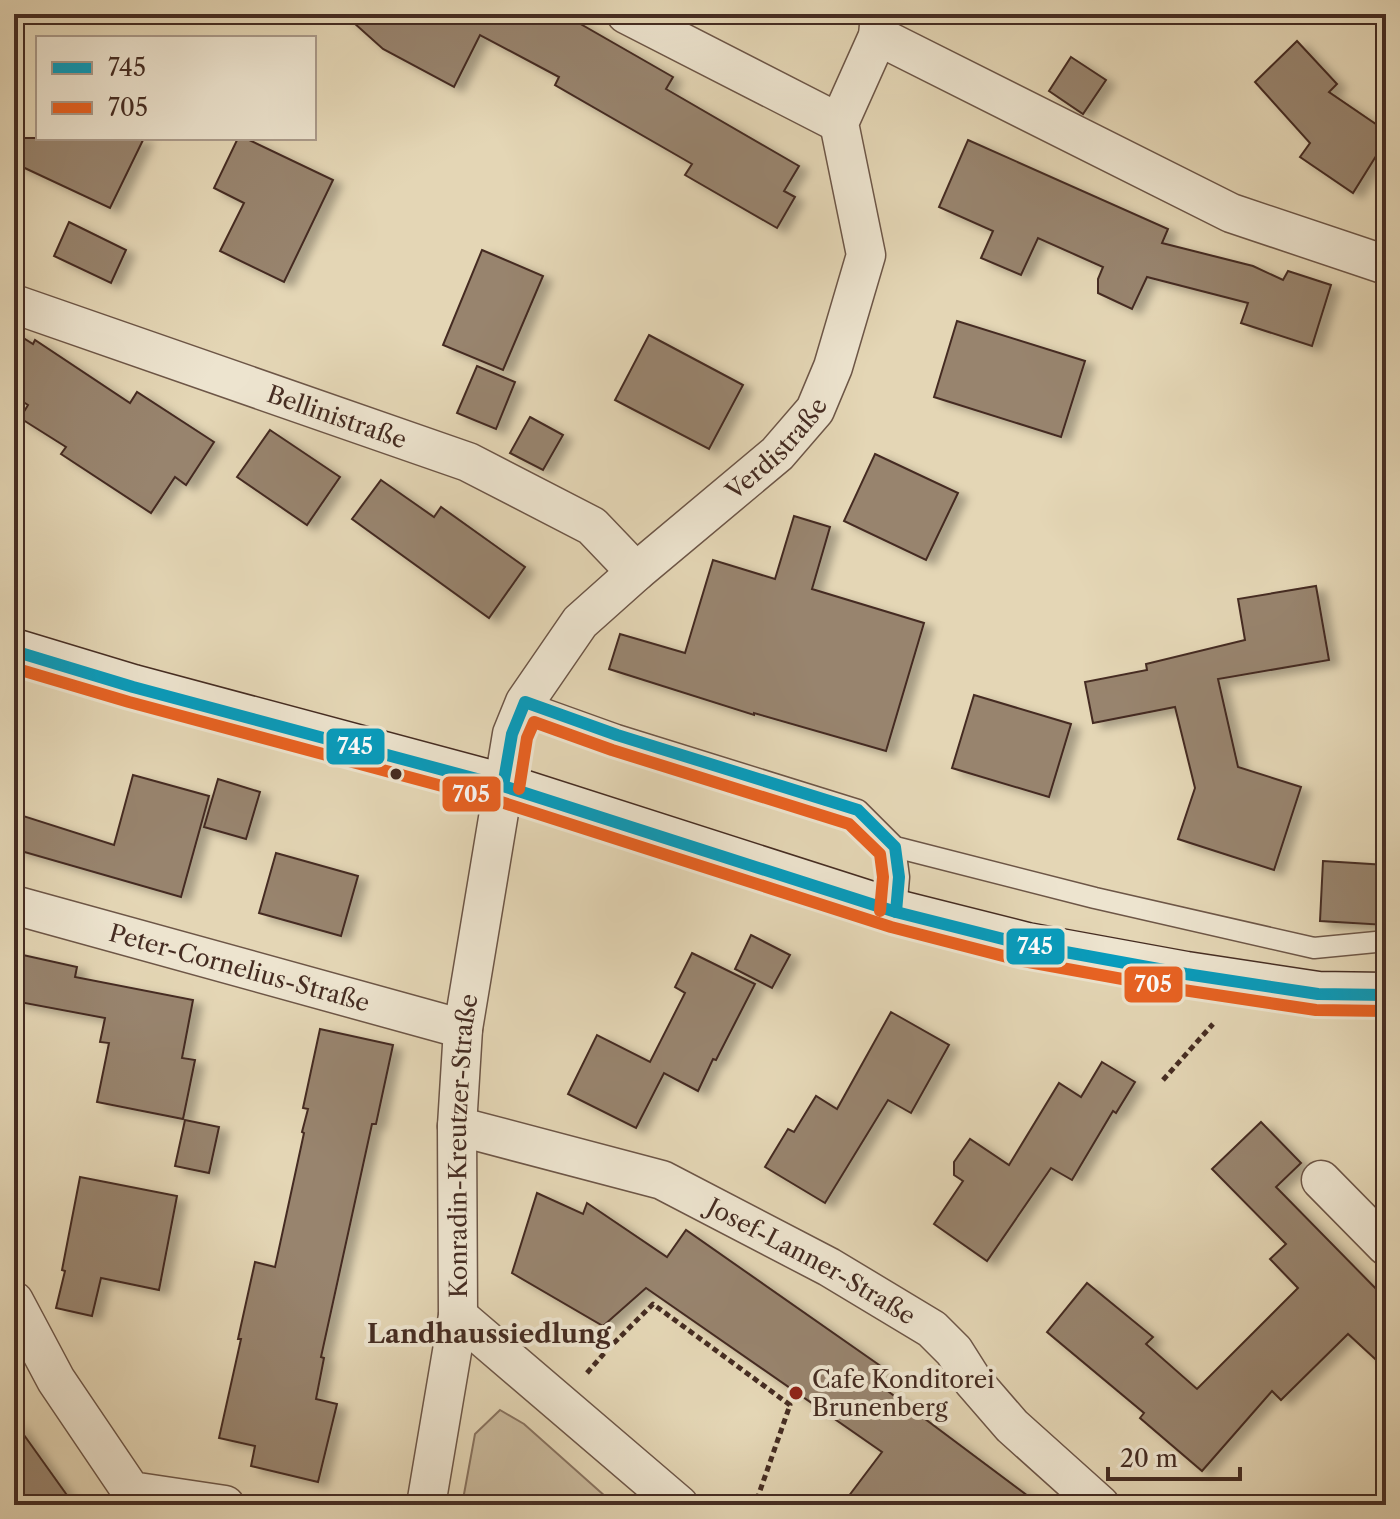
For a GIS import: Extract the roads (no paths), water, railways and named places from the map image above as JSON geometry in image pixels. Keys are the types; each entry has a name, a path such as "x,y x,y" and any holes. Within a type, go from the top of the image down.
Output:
{"main road":[{"path":"14,651 148,691 503,786 896,912 1027,945 1318,994 1386,995"}],"street":[{"path":"626,14 839,123 879,25 1231,213 1386,265"},
{"name":"Verdistraße","path":"503,786 512,734 525,702 580,622 777,454 815,410 833,367 866,255 839,123"},
{"name":"Bellinistraße","path":"14,304 468,462 592,526 636,572"},
{"name":"Konradin-Kreutzer-Straße","path":"426,1505 458,1316 457,1126 463,1029 503,786"},
{"name":"Peter-Cornelius-Straße","path":"14,905 463,1029"},
{"name":"Josef-Lanner-Straße","path":"457,1126 662,1180 829,1267 932,1329 954,1351 973,1381 1012,1426 1100,1505"},
{"path":"1321,1180 1386,1246"},
{"path":"14,1301 56,1380 131,1491 225,1505"},
{"path":"458,1316 679,1505"}],"lane":[{"path":"525,702 631,739 858,810 895,847 1095,898 1314,948 1386,941"},
{"path":"895,847 899,877 896,912"}],"place":[{"name":"Cafe Konditorei Brunenberg","path":"796,1393"}],"district":[{"name":"Landhaussiedlung","path":"489,1334"}]}
